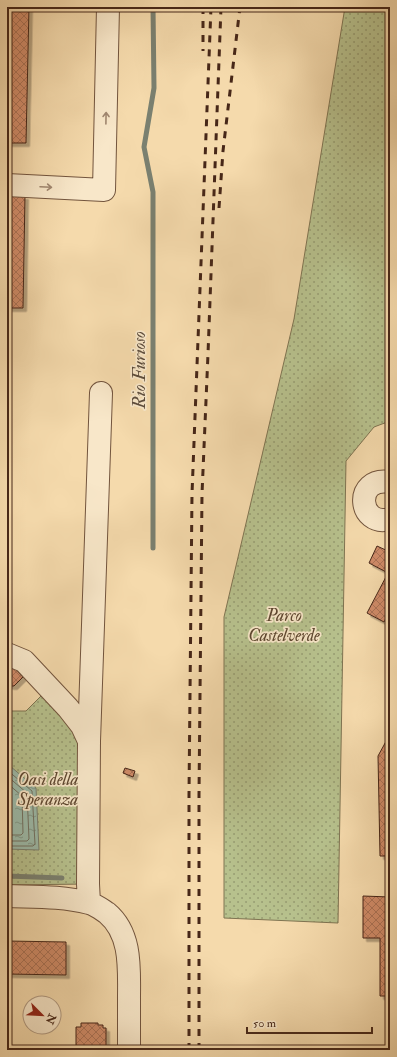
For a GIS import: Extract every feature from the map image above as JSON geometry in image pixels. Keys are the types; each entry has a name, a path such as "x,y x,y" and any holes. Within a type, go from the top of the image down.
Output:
{"street":[{"path":"7,185 104,190 108,7"},
{"path":"89,903 89,741 101,393"},
{"path":"390,482 376,482 371,485 366,490 364,502 368,513 373,518 379,520 390,519"},
{"path":"7,654 24,661 29,666 68,708 82,726 89,741"},
{"path":"7,896 60,897 89,903 99,907 111,917 121,930 128,950 130,1050"}],"green space":[{"name":"Parco Castelverde","path":"345,7 390,7 390,421 374,427 346,461 338,923 224,918 224,617 294,319"},
{"name":"Oasi della Speranza","path":"44,693 63,712 90,768 88,884 7,885 7,711 26,711"}],"water":[{"path":"7,765 36,788 39,850 7,849"}],"building":[{"path":"7,7 29,7 26,143 7,143"},
{"path":"7,196 25,196 23,308 7,308"},
{"path":"377,546 390,552 390,610 384,622 367,613 388,573 369,563"},
{"path":"14,667 23,677 14,686 10,686 7,684 7,674"},
{"path":"390,734 390,856 380,856 378,756"},
{"path":"125,768 135,771 133,777 123,773"},
{"path":"363,896 390,897 390,996 380,996 380,938 363,938"},
{"path":"7,941 66,942 66,975 7,974"},
{"path":"81,1023 98,1023 98,1025 103,1025 103,1028 106,1028 107,1050 76,1050 76,1027 81,1027"}],"waterway":[{"name":"Rio Furioso","path":"153,7 154,88 144,147 153,192 153,548"},
{"name":"Rio Furioso","path":"7,876 62,878"}],"railway":[{"path":"203,7 203,51"},
{"path":"189,1050 189,795 192,494 211,7"},
{"path":"199,1050 199,795 202,494 221,7"},
{"path":"219,208 223,151 240,7"}]}
